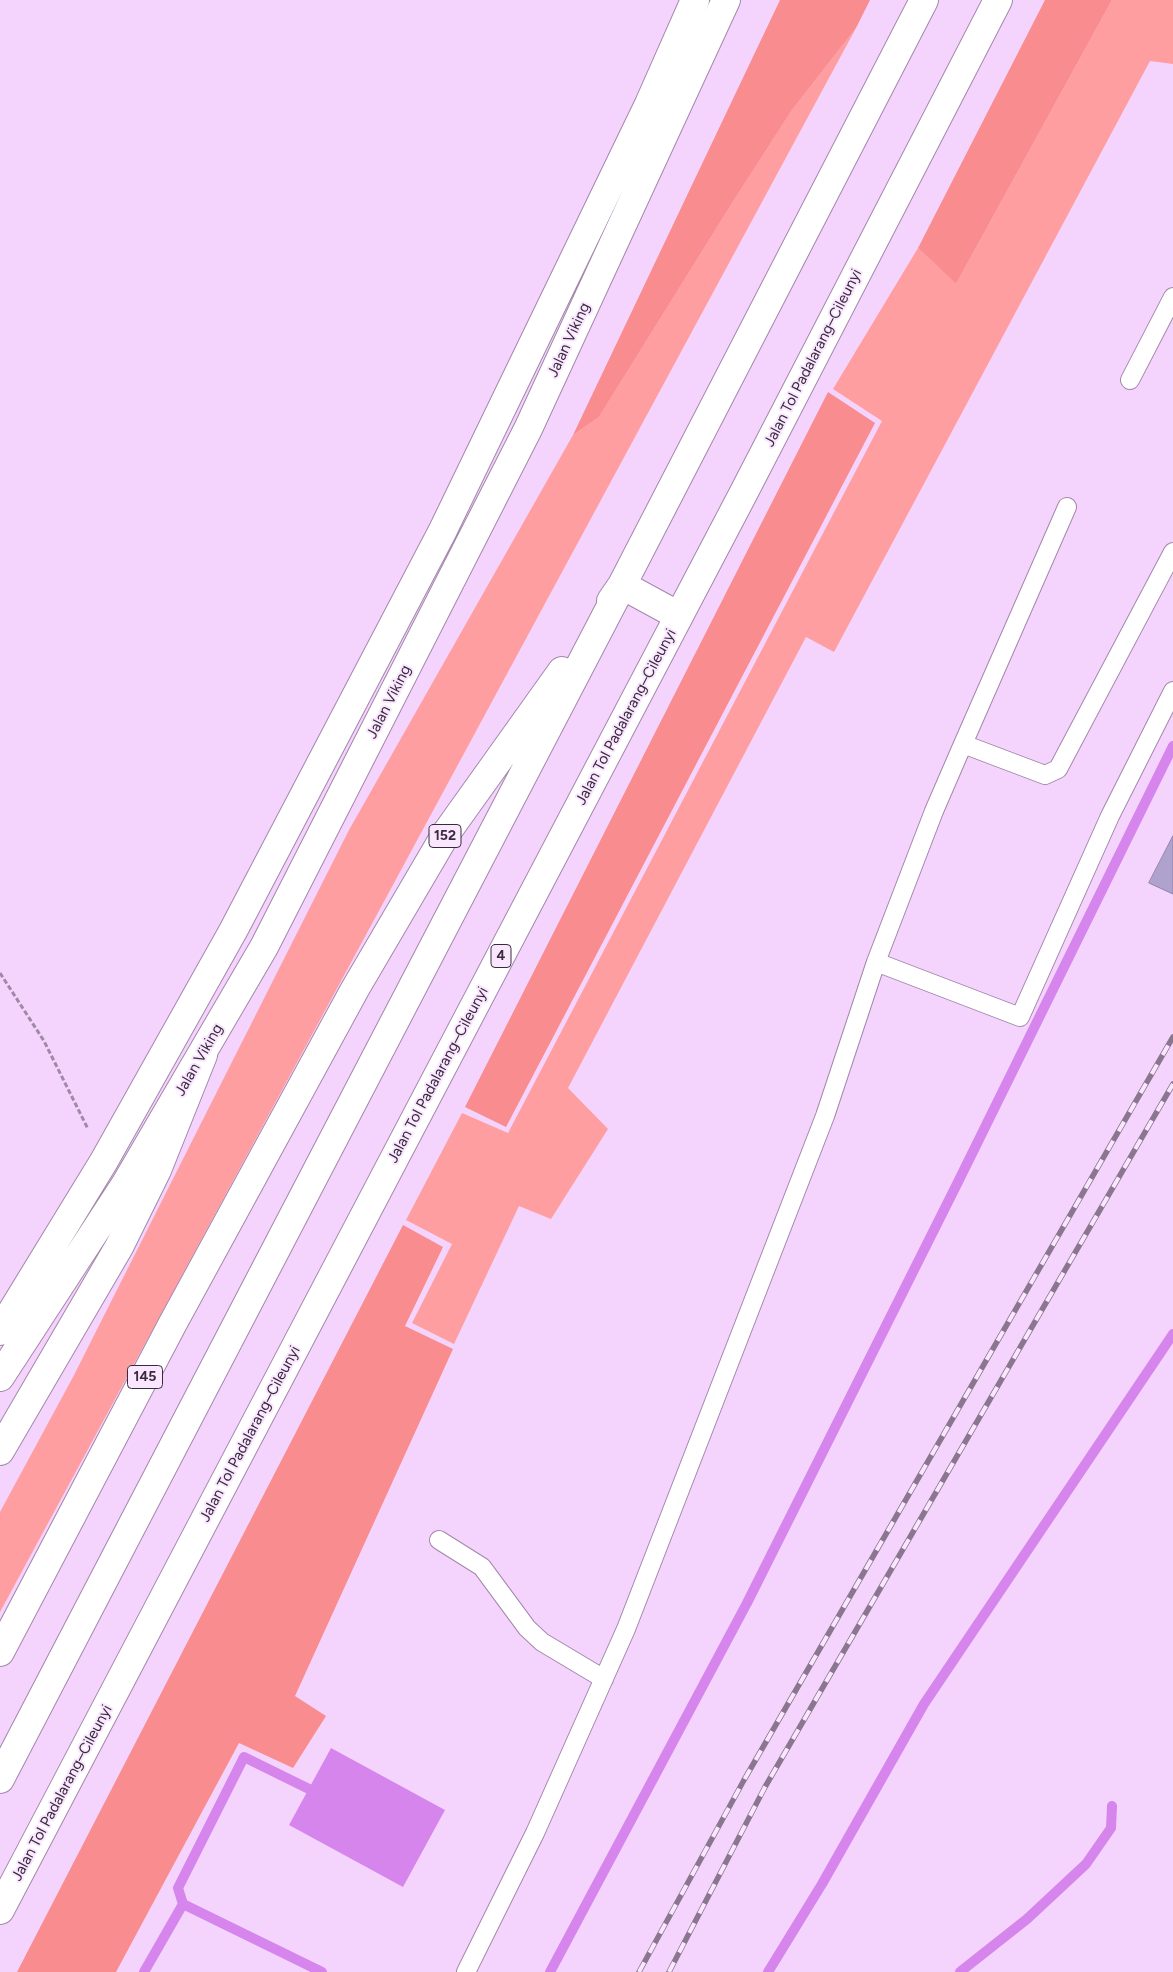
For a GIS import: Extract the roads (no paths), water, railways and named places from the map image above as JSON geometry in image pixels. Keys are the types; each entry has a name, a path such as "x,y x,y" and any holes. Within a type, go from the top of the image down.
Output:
{"main road":[{"name":"Jalan Viking","path":"0,1331 104,1161 233,931 442,532 648,104 695,0"},
{"name":"Jalan Viking","path":"0,1377 125,1185 203,1055 264,946 528,429 726,0"},
{"path":"0,1779 622,586 924,0"},
{"name":"Jalan Tol Padalarang–Cileunyi","path":"0,1910 679,616 998,0"},
{"path":"622,586 679,616"},
{"name":"152","path":"293,1103 355,990 447,832 622,586"},
{"path":"0,1452 119,1247 157,1170 203,1055"},
{"name":"145","path":"0,1652 173,1323 293,1103"}],"lane":[{"path":"1130,380 1173,297"},
{"path":"466,1972 535,1833 626,1630 825,1116 876,962 934,811 1067,507"},
{"path":"963,744 1045,775 1058,769 1173,552"},
{"path":"876,962 1020,1017 1110,816 1173,692"},
{"path":"438,1540 482,1568 527,1628 542,1642 604,1679"}],"waterway":[{"path":"550,1972 747,1603 958,1182 1173,746"},
{"path":"768,1972 822,1884 924,1704 1173,1334"},
{"path":"183,1904 178,1888 244,1757 309,1789"},
{"path":"960,1972 1027,1919 1086,1864 1111,1828 1112,1806"},
{"path":"144,1972 183,1904 322,1972"}],"railway":[{"path":"639,1972 744,1780 1173,1037"},
{"path":"669,1972 765,1787 1173,1084"}]}
